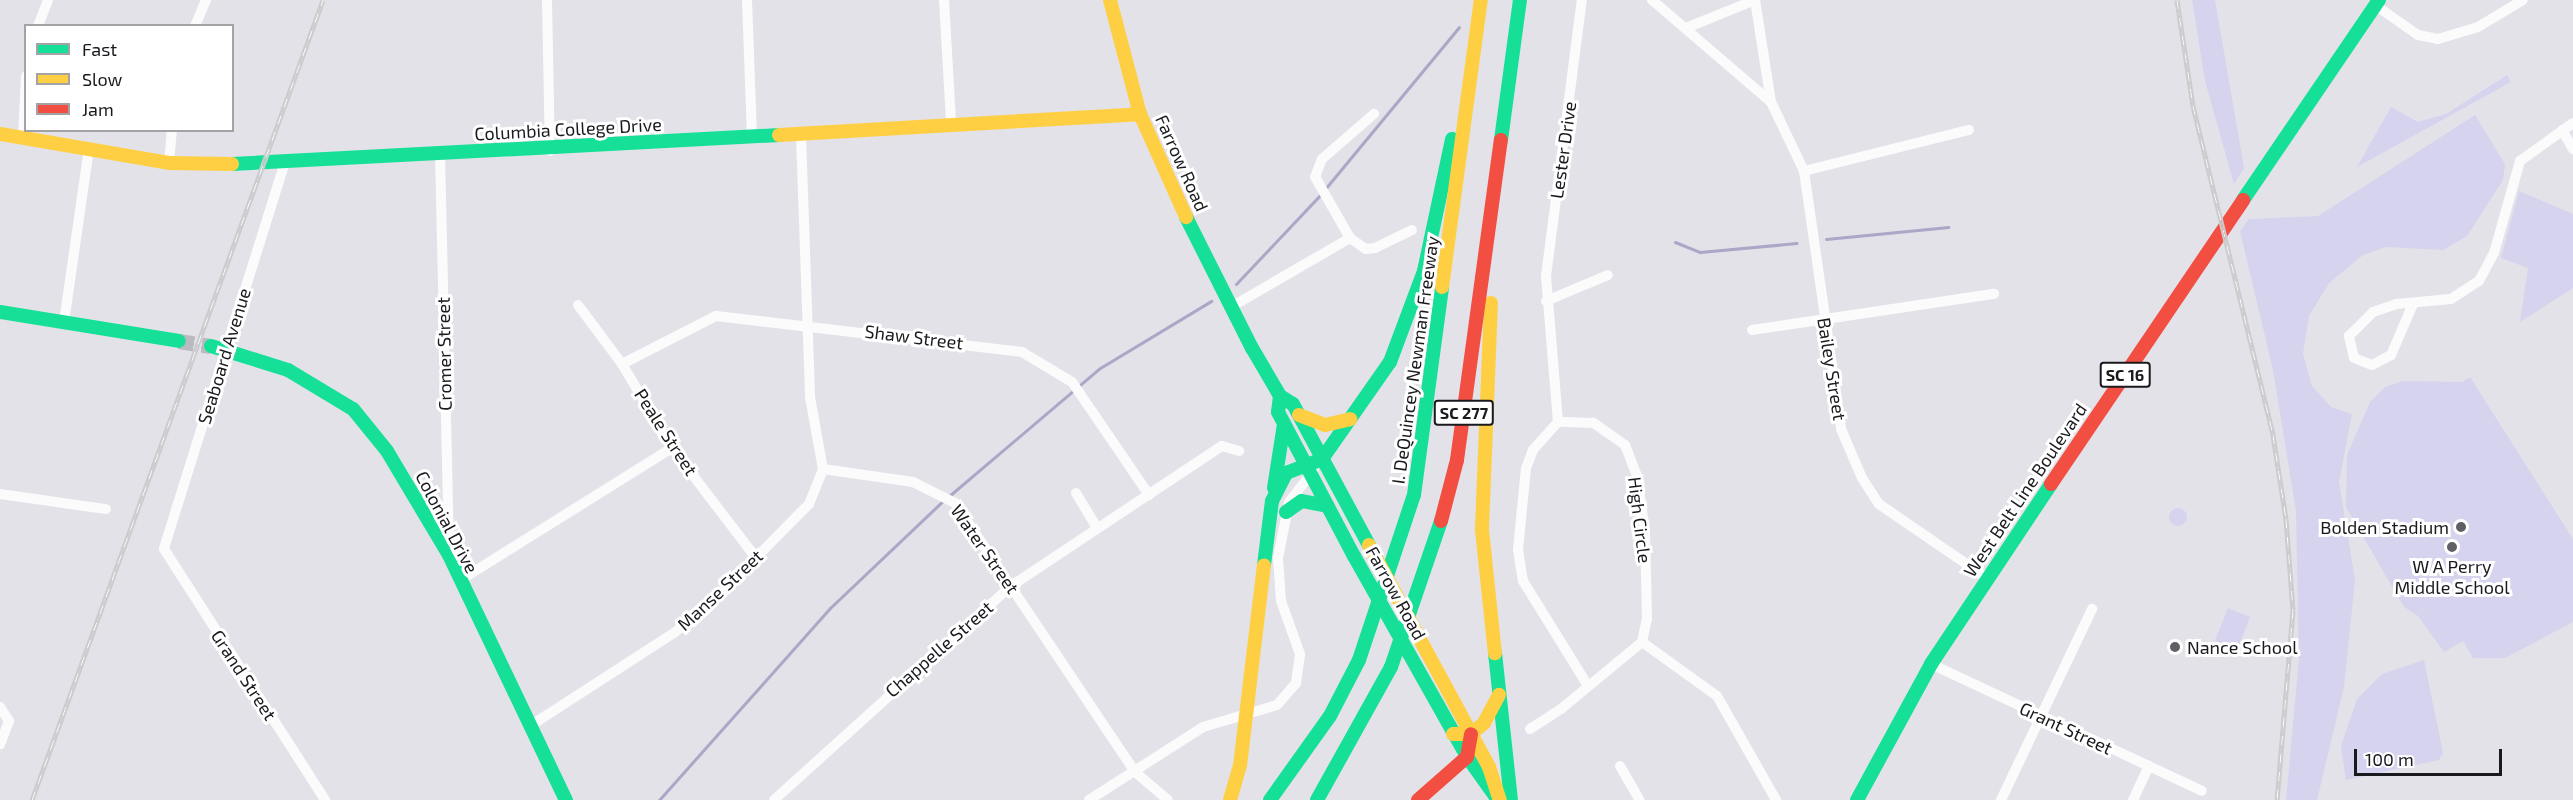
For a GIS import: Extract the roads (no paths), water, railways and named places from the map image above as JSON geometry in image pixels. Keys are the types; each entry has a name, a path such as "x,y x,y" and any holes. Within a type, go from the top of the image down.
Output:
{"main road":[{"name":"Farrow Road","path":"1110,0 1140,114 1231,308 1280,396 1299,415 1471,734 1499,800"},
{"name":"I. DeQuincey Newman Freeway","path":"1270,800 1330,716 1359,660 1414,495 1481,0"},
{"name":"SC 277","path":"1317,800 1391,667 1435,544 1457,460 1520,0"},
{"name":"West Belt Line Boulevard","path":"1857,800 1931,664 1987,578 2377,3"},
{"path":"1272,501 1286,473 1308,469 1322,459 1390,362 1413,308 1474,53"},
{"path":"1509,86 1509,144 1488,328 1481,468 1511,800"},
{"name":"Columbia College Drive","path":"0,134 169,163 285,162 440,153 550,151 752,135 801,136 951,123 1140,114"},
{"path":"0,312 179,341"},
{"name":"Colonial Drive","path":"211,346 288,370 353,409 387,451 449,555 566,800"},
{"name":"Farrow Road","path":"1280,396 1278,412 1354,556 1489,795 1499,800"},
{"path":"1299,415 1325,425 1350,419"},
{"path":"1230,800 1246,714 1272,501 1284,424"},
{"path":"1286,512 1302,501 1328,506"},
{"path":"1418,800 1467,757 1471,734 1492,713 1500,695"},
{"path":"1453,734 1471,734"}],"street":[{"path":"39,24 48,0"},
{"path":"196,24 206,0"},
{"path":"547,0 550,151"},
{"path":"747,0 752,135"},
{"path":"944,0 951,123"},
{"name":"Lester Drive","path":"1558,422 1546,301 1582,0"},
{"name":"Bailey Street","path":"1652,0 1771,102"},
{"name":"Bailey Street","path":"1686,28 1755,0 1771,102 1804,171 1841,429 1862,478 1878,504 1987,578"},
{"path":"2377,3 2418,35 2438,39 2478,27 2523,0"},
{"path":"1374,114 1322,159 1315,177 1326,200 1350,238 1366,249 1412,231"},
{"path":"23,137 24,117"},
{"path":"2413,304 2391,355 2372,364 2354,358 2349,336 2360,321 2386,307 2451,299 2479,281 2494,253 2520,161 2573,123"},
{"path":"1804,171 1969,130"},
{"path":"2562,130 2573,149"},
{"path":"169,163 172,132"},
{"path":"801,136 810,397 823,469"},
{"path":"64,322 89,148"},
{"name":"Cromer Street","path":"440,153 449,555"},
{"name":"Seaboard Avenue","path":"164,549 285,162"},
{"path":"1231,308 1350,238"},
{"path":"1546,301 1608,275"},
{"path":"1752,330 1994,294"},
{"name":"Peale Street","path":"578,305 622,364 672,447 756,558"},
{"name":"Shaw Street","path":"622,364 716,316 806,324 1022,352 1072,382 1149,495"},
{"path":"1558,422 1533,450 1526,468 1518,550 1523,581 1588,686"},
{"name":"High Circle","path":"1558,422 1593,423 1615,434 1633,465 1647,562 1642,642"},
{"name":"Chappelle Street","path":"774,800 1011,586 1222,446 1239,451"},
{"path":"459,580 672,447"},
{"name":"Water Street","path":"823,469 913,482 939,491 955,503 1135,772 1168,800"},
{"name":"Manse Street","path":"530,726 674,633 756,558 809,504 823,469"},
{"path":"1089,800 1203,727 1277,705 1301,667 1278,584 1286,512 1308,469"},
{"path":"1076,493 1097,528"},
{"path":"0,494 106,509"},
{"name":"Grand Street","path":"164,549 325,800"},
{"path":"2001,800 2043,718 2092,609"},
{"path":"1530,729 1642,642 1718,696 1776,800"},
{"name":"Grant Street","path":"1931,664 2202,791"},
{"path":"0,707 9,721 0,744"},
{"path":"1620,766 1640,800"},
{"path":"2133,800 2149,766"}],"waterway":[{"path":"1325,189 1459,27"},
{"path":"1236,284 1321,194"},
{"path":"1826,239 1948,227"},
{"path":"1675,242 1700,252 1797,243"},
{"path":"949,496 1100,368 1211,301"},
{"path":"659,800 830,608 944,500"}],"tunnel":[{"path":"179,341 211,346"}],"railway":[{"path":"32,800 323,0"},
{"path":"2177,0 2193,106 2273,435 2286,519 2293,610 2277,800"}],"place":[{"name":"Bolden Stadium","path":"2461,527"},
{"name":"W A Perry Middle School","path":"2452,547"},
{"name":"Nance School","path":"2175,647"}]}
